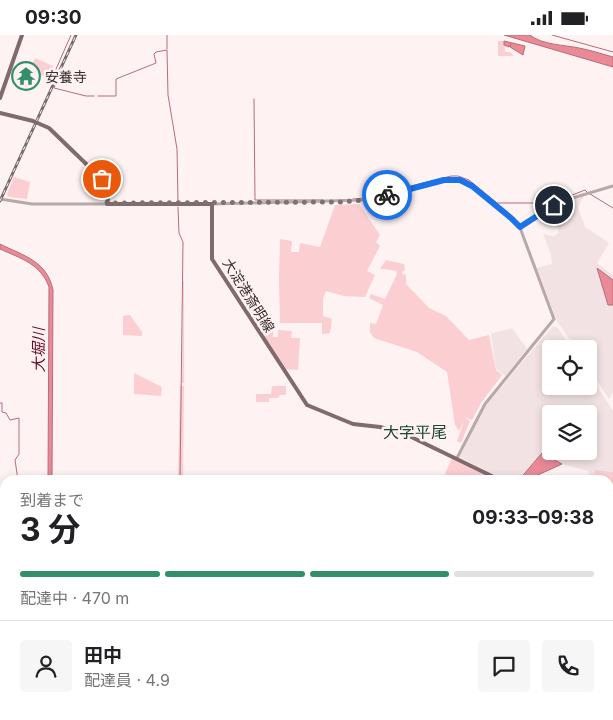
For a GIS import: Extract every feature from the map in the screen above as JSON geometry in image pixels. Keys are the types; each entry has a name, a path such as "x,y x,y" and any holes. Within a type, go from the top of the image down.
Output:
{"main road":[{"path":"0,98 22,35"},
{"path":"0,113 34,121 54,132 110,187 107,203 212,204"},
{"name":"大淀港斎明線","path":"212,204 212,259 307,405 353,424 380,427 404,433 490,475"}],"street":[{"path":"212,204 363,200 444,180 456,179 472,186 520,227 554,320 485,404 457,458"},
{"path":"520,227 549,207 588,192 613,185"},
{"path":"0,199 32,204 107,203"}],"shaded area":[{"path":"504,35 530,35 547,43 583,49 613,57 613,67"},
{"path":"498,41 504,41 505,52 510,52 514,56 498,56"},
{"path":"504,41 525,46 523,55 510,47 511,44 509,47 504,45"},
{"path":"35,58 53,66 49,78 33,73 34,71 31,68"},
{"path":"14,177 30,182 27,199 9,197 7,194"},
{"path":"585,195 578,207 585,227 609,243 597,263 613,275 613,392 609,399 597,380 597,340 570,340 557,321 537,268 552,264 551,254 543,234 553,236 559,233 552,208"},
{"path":"359,204 380,235 376,242 380,246 367,271 375,275 365,297 344,296 326,291 323,298 323,316 332,319 330,333 322,334 322,323 280,323 280,239 292,241 291,252 299,252 300,243 320,247 335,205"},
{"path":"0,244 26,256 40,266 46,272 53,290 52,475 48,475 49,287 35,267 0,249"},
{"path":"386,260 404,264 405,270 402,272 406,275 406,284 429,308 446,316 469,340 489,335 496,370 502,375 481,403 472,420 464,417 470,421 461,443 457,441 464,421 459,431 455,425 447,372 417,352 374,338 370,332 370,323 376,324 383,305 369,298 371,294 385,299 397,274 396,271 380,269"},
{"path":"597,268 613,280 613,305 608,305"},
{"path":"183,281 184,383 182,383"},
{"path":"130,315 142,332 142,336 123,335 123,316"},
{"path":"256,325 274,325 273,337 278,337 278,330 292,331 291,338 300,338 298,370 284,369"},
{"path":"553,326 558,328 566,340 542,340 542,395 597,395 597,386 613,411 613,475 589,475 589,471 562,464 539,475 495,475 460,456 489,401"},
{"path":"512,328 527,349 505,376 496,369 491,334"},
{"path":"134,373 162,387 161,396 134,394"},
{"path":"180,386 184,386 183,475 178,475"},
{"path":"272,386 286,386 286,395 280,395 278,398 269,398 269,402 256,402 256,394 271,394"},
{"path":"542,453 542,460 555,460 562,464 540,474 523,475"},
{"path":"452,458 486,475 447,475 445,474"},
{"path":"595,470 613,472 613,475 594,475"}],"waterway":[{"path":"53,76 71,35"},
{"path":"167,35 167,49"},
{"path":"552,35 613,52"},
{"path":"98,96 116,96 116,79 156,63 154,54 167,50 168,95 177,149 178,202"},
{"path":"58,78 54,88 86,96 94,96"},
{"path":"254,99 255,200 322,200"},
{"path":"353,199 365,198 451,176 458,176 469,180 497,203 552,203 585,190 587,192"},
{"path":"590,194 613,208"},
{"path":"178,207 179,233 183,242 180,475"},
{"path":"0,403 2,403 2,412 6,413 10,420 19,418 19,454 15,460 17,475"}],"railway":[{"path":"0,201 76,35"}],"way so far":[{"path":"102,179 110,187 107,203 340,202 387,195"}],"place":[{"name":"安養寺","path":"26,76"}],"district":[{"name":"大字平尾","path":"415,432"}],"route":[{"path":"387,195 444,180 460,180 472,186 520,227 545,209 554,205"}],"water label":[{"name":"大堀川","path":"38,350"}]}
